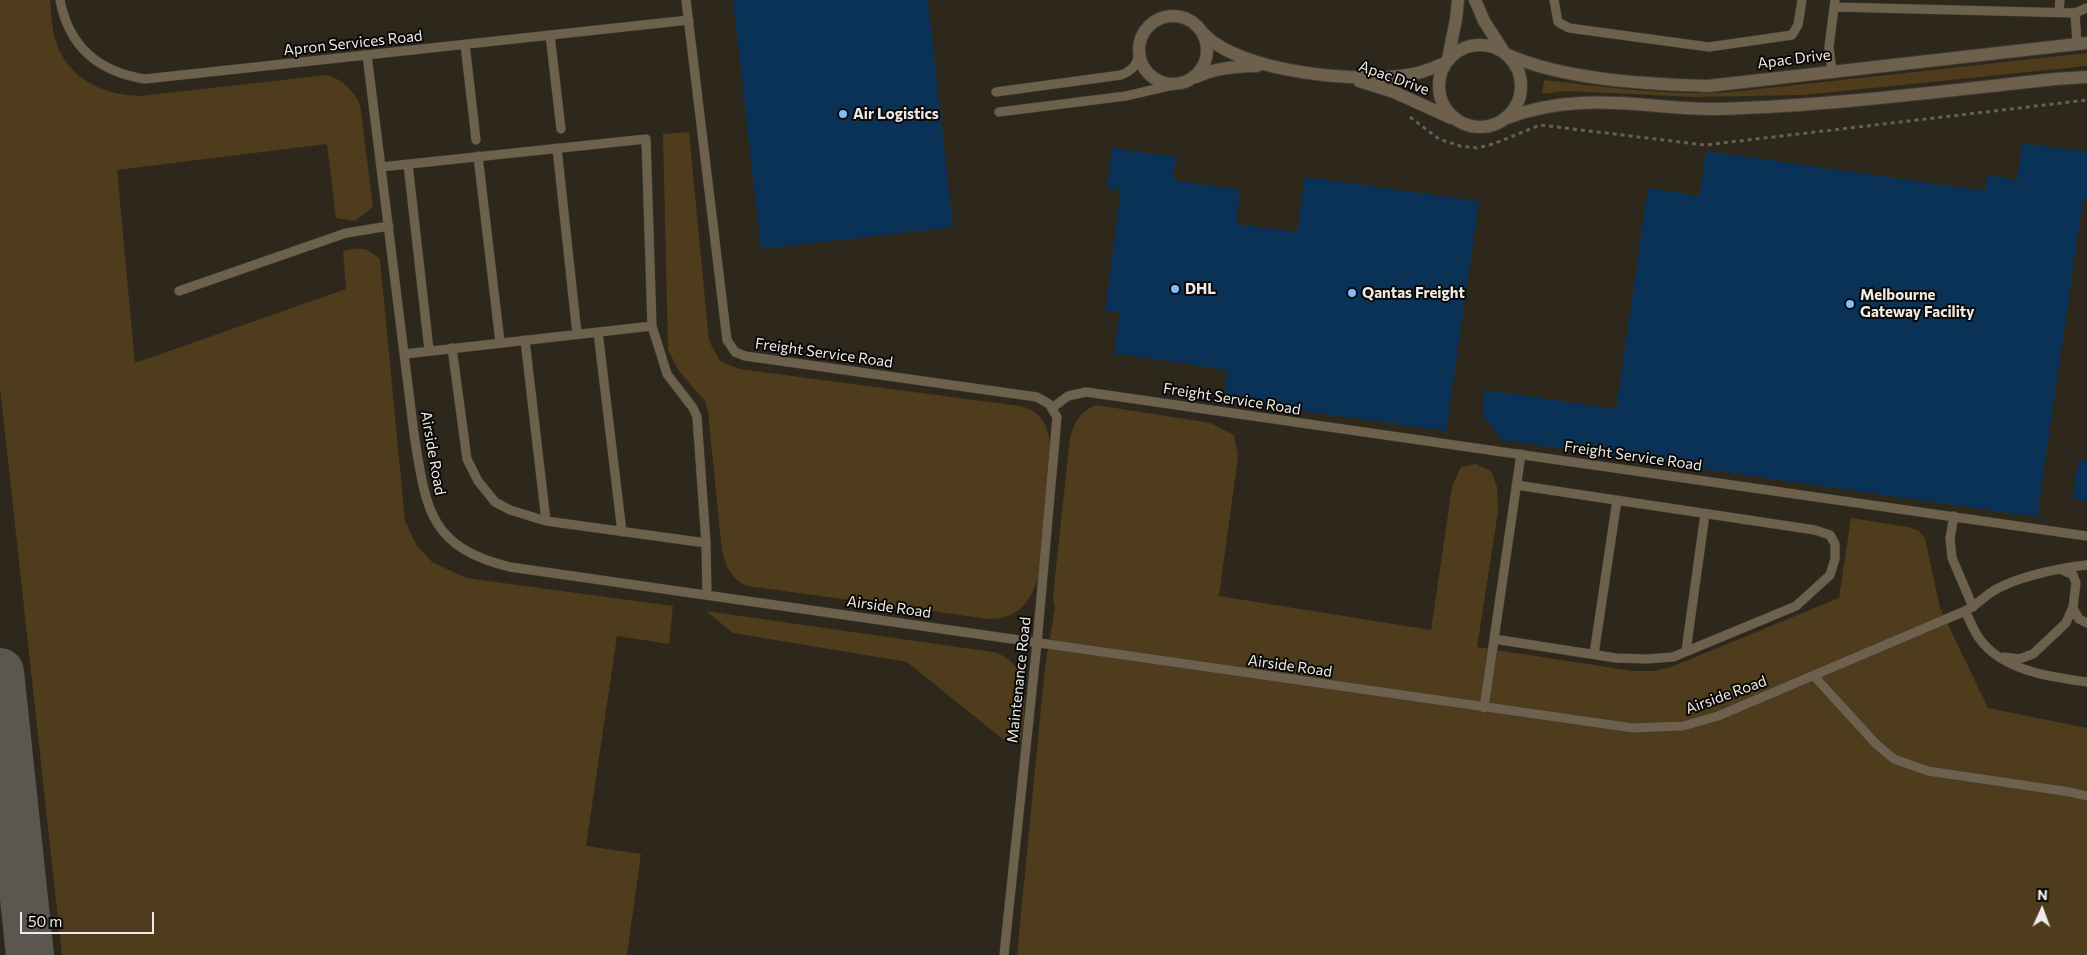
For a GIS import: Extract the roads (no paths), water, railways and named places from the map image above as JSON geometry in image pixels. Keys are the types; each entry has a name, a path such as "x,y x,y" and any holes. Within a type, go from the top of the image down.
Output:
{"street":[{"path":"1458,0 1447,61 1439,77 1439,95 1446,111 1460,122 1481,128 1495,125 1507,118 1534,109 1582,103 1716,109 1839,103 2087,77"},
{"path":"1475,0 1484,21 1519,72 1522,86 1519,100 1507,118"},
{"path":"1182,17 1194,23 1204,34 1208,48 1206,62 1198,74 1180,84 1165,84 1150,75 1140,61 1139,52 1144,32 1160,18 1182,17"},
{"name":"Apac Drive","path":"1204,34 1215,44 1237,56 1272,66 1344,77 1394,92 1460,122"},
{"name":"Apac Drive","path":"1506,54 1527,64 1550,70 1654,84 1708,86 2082,44"},
{"path":"1447,61 1460,50 1475,45 1492,46 1506,54"},
{"name":"Apac Drive","path":"1344,77 1390,77 1414,74 1447,61"},
{"name":"Apac Drive","path":"1193,78 1210,71 1236,66 1272,66"}],"lane":[{"name":"Apron Services Road","path":"60,0 69,30 85,52 109,69 124,76 145,78 166,78 689,20"},
{"name":"Freight Service Road","path":"686,0 727,340 735,352 745,356 1037,397 1052,408 1068,396 1086,392 1240,416 1521,454 2087,536"},
{"path":"1554,0 1558,22 1569,28 1709,47 1792,35 1798,26 1802,0"},
{"path":"2059,12 2060,0"},
{"path":"1832,71 1829,47 1835,3 2075,13 2087,8"},
{"path":"2075,13 2082,44"},
{"path":"550,35 561,129"},
{"path":"465,44 476,140"},
{"path":"996,92 1121,75 1133,69 1138,61 1139,52"},
{"name":"Airside Road","path":"367,55 423,491 435,523 458,545 489,562 510,567 1633,728 1672,727 1718,716 1969,609 1991,592 2020,580 2087,565"},
{"path":"999,112 1126,96 1173,84"},
{"path":"381,167 646,139 652,326 667,374 693,408 696,417 706,543 707,595"},
{"path":"557,148 577,334"},
{"path":"478,156 500,342"},
{"path":"408,164 429,350"},
{"path":"179,292 346,233 389,226"},
{"path":"405,354 652,326"},
{"path":"598,332 622,532"},
{"path":"524,340 546,521"},
{"path":"452,348 464,444 471,469 495,502 510,510 546,521 706,543"},
{"name":"Maintenance Road","path":"1004,955 1058,421 1052,408"},
{"path":"1484,708 1521,454"},
{"path":"1494,639 1594,654 1646,659 1672,657 1796,606 1830,575 1835,559 1835,544 1830,535 1815,530 1516,485"},
{"path":"1594,654 1617,500"},
{"path":"1686,651 1705,514"},
{"path":"1954,516 1950,538 1952,558 1978,637 1998,655 2015,666 2055,678 2087,682"},
{"path":"1998,655 2012,659 2033,654 2066,623 2073,607 2075,579 2070,572 2059,570"},
{"path":"2073,607 2079,619 2087,623"},
{"path":"1814,676 1876,744 1886,753 1903,763 1935,772 2087,796"}],"place":[{"name":"Air Logistics","path":"843,114"},
{"name":"DHL","path":"1175,289"},
{"name":"Qantas Freight","path":"1352,293"},
{"name":"Melbourne Gateway Facility","path":"1850,304"}]}
